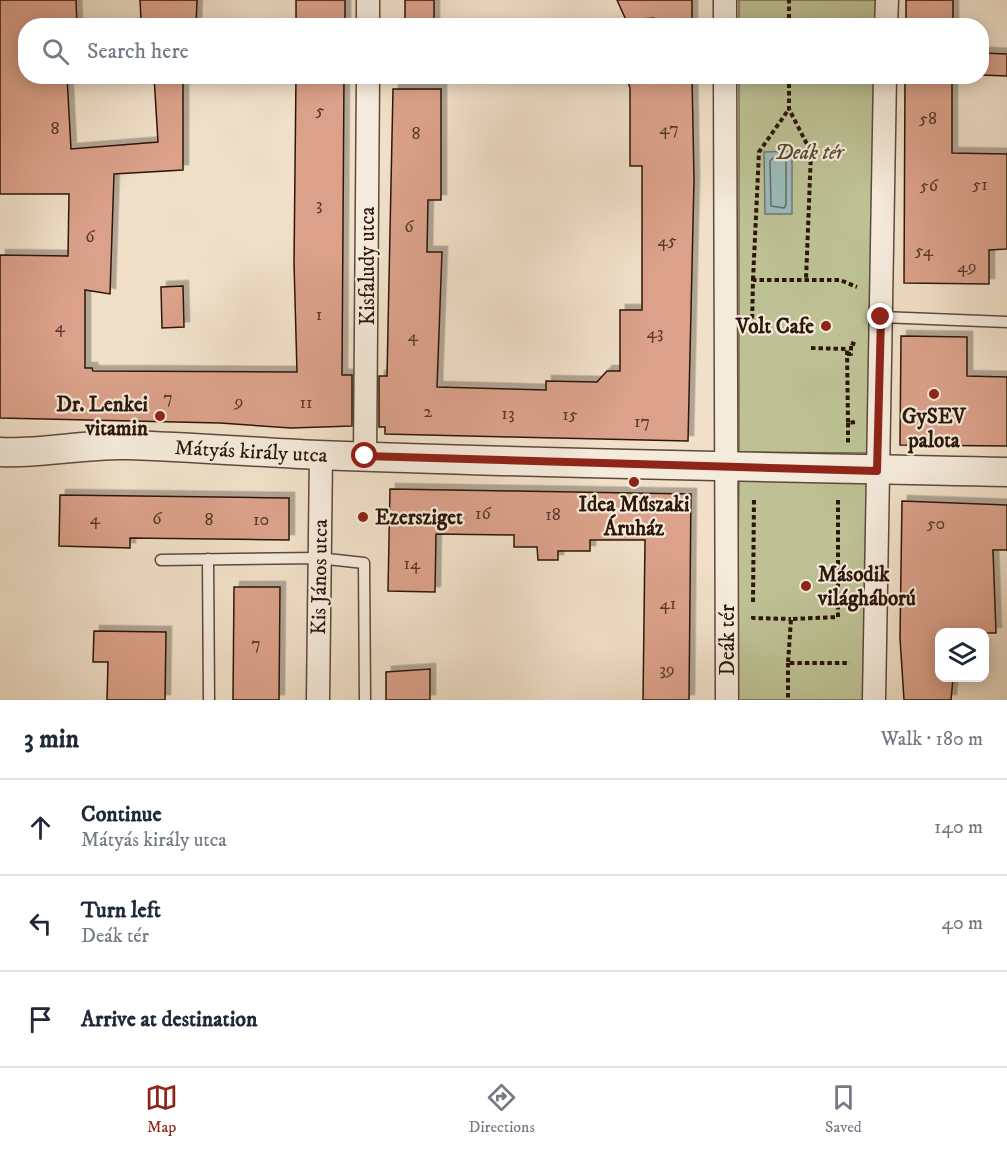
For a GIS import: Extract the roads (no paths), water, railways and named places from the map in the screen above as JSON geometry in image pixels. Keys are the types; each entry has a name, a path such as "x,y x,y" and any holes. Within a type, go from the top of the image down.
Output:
{"street":[{"path":"368,0 368,18"},
{"path":"725,0 725,18"},
{"path":"886,18 887,0"},
{"name":"Kisfaludy utca","path":"365,456 368,84"},
{"name":"Deák tér","path":"725,84 727,700"},
{"path":"874,700 885,84"},
{"name":"Mátyás király utca","path":"0,452 26,453 77,446 123,445 321,455 877,471 1007,472"},
{"name":"Kis János utca","path":"318,700 321,455"}],"lane":[{"path":"881,317 1007,322"},
{"path":"161,560 318,558 364,563 365,700"},
{"path":"208,559 209,700"}],"water":[{"path":"792,151 792,214 765,214 764,152"}],"place":[{"name":"Volt Cafe","path":"826,326"},
{"name":"GySEV palota","path":"934,394"},
{"name":"Dr. Lenkei vitamin","path":"160,416"},
{"name":"Idea Műszaki Áruház","path":"634,482"},
{"name":"Ezersziget","path":"363,517"},
{"name":"Második világháború","path":"806,586"}]}
